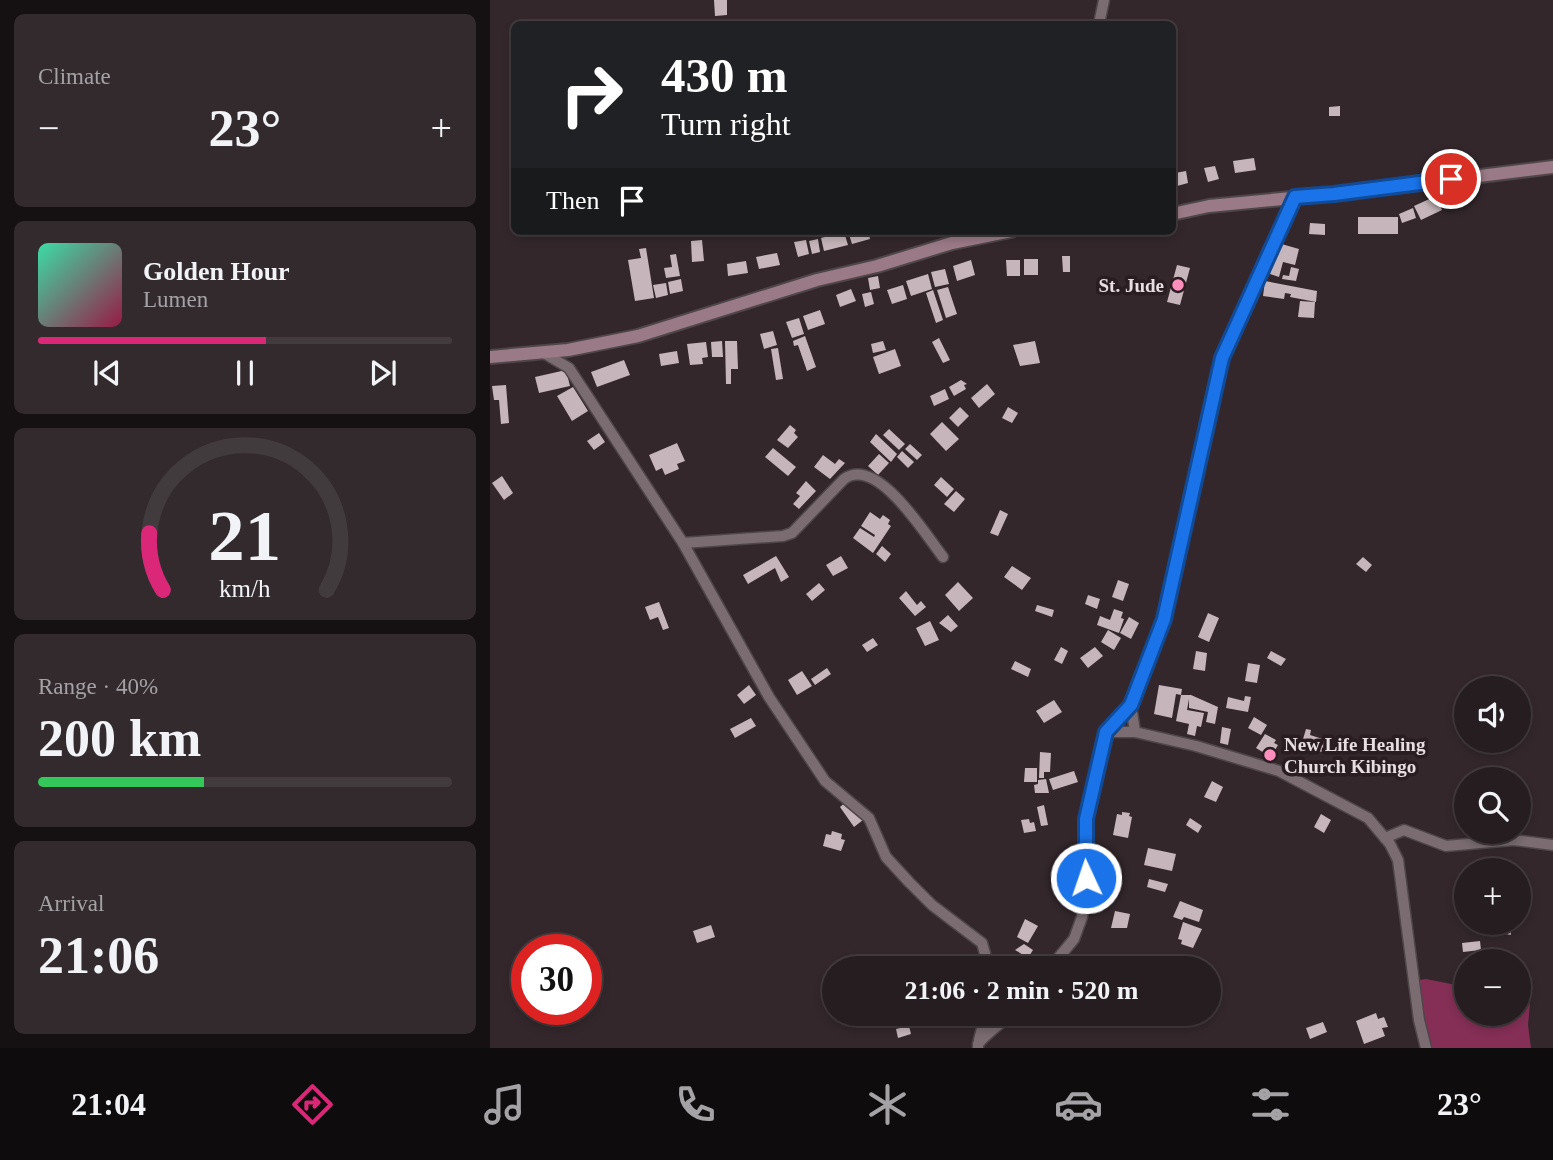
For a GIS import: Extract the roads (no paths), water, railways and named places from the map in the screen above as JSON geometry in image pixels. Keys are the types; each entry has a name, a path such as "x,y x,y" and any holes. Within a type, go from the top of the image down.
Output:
{"main road":[{"path":"1176,213 1209,206 1334,194 1553,167"},
{"path":"490,357 568,350 638,336 817,280 991,235"}],"street":[{"path":"1100,21 1104,0"},
{"path":"1060,956 1074,939 1082,917 1085,898 1086,819 1106,732 1131,705 1164,619 1222,358 1295,197"},
{"path":"541,352 569,368 683,543 769,697 825,781 869,818 886,857 932,905 982,943 986,956"},
{"path":"683,543 783,536 792,533 844,479 852,473 864,473 887,488 901,502 943,557"},
{"path":"1131,705 1135,732"},
{"path":"1106,732 1135,732 1196,746 1279,771 1368,818 1385,838 1398,860 1419,1020 1426,1048"},
{"path":"1385,838 1404,830 1446,846 1514,840 1553,845"},
{"path":"978,1046 983,1026"},
{"path":"978,1046 998,1026"}],"place":[{"name":"St. Jude","path":"1178,285"},
{"name":"New Life Healing Church Kibingo","path":"1270,755"}]}
